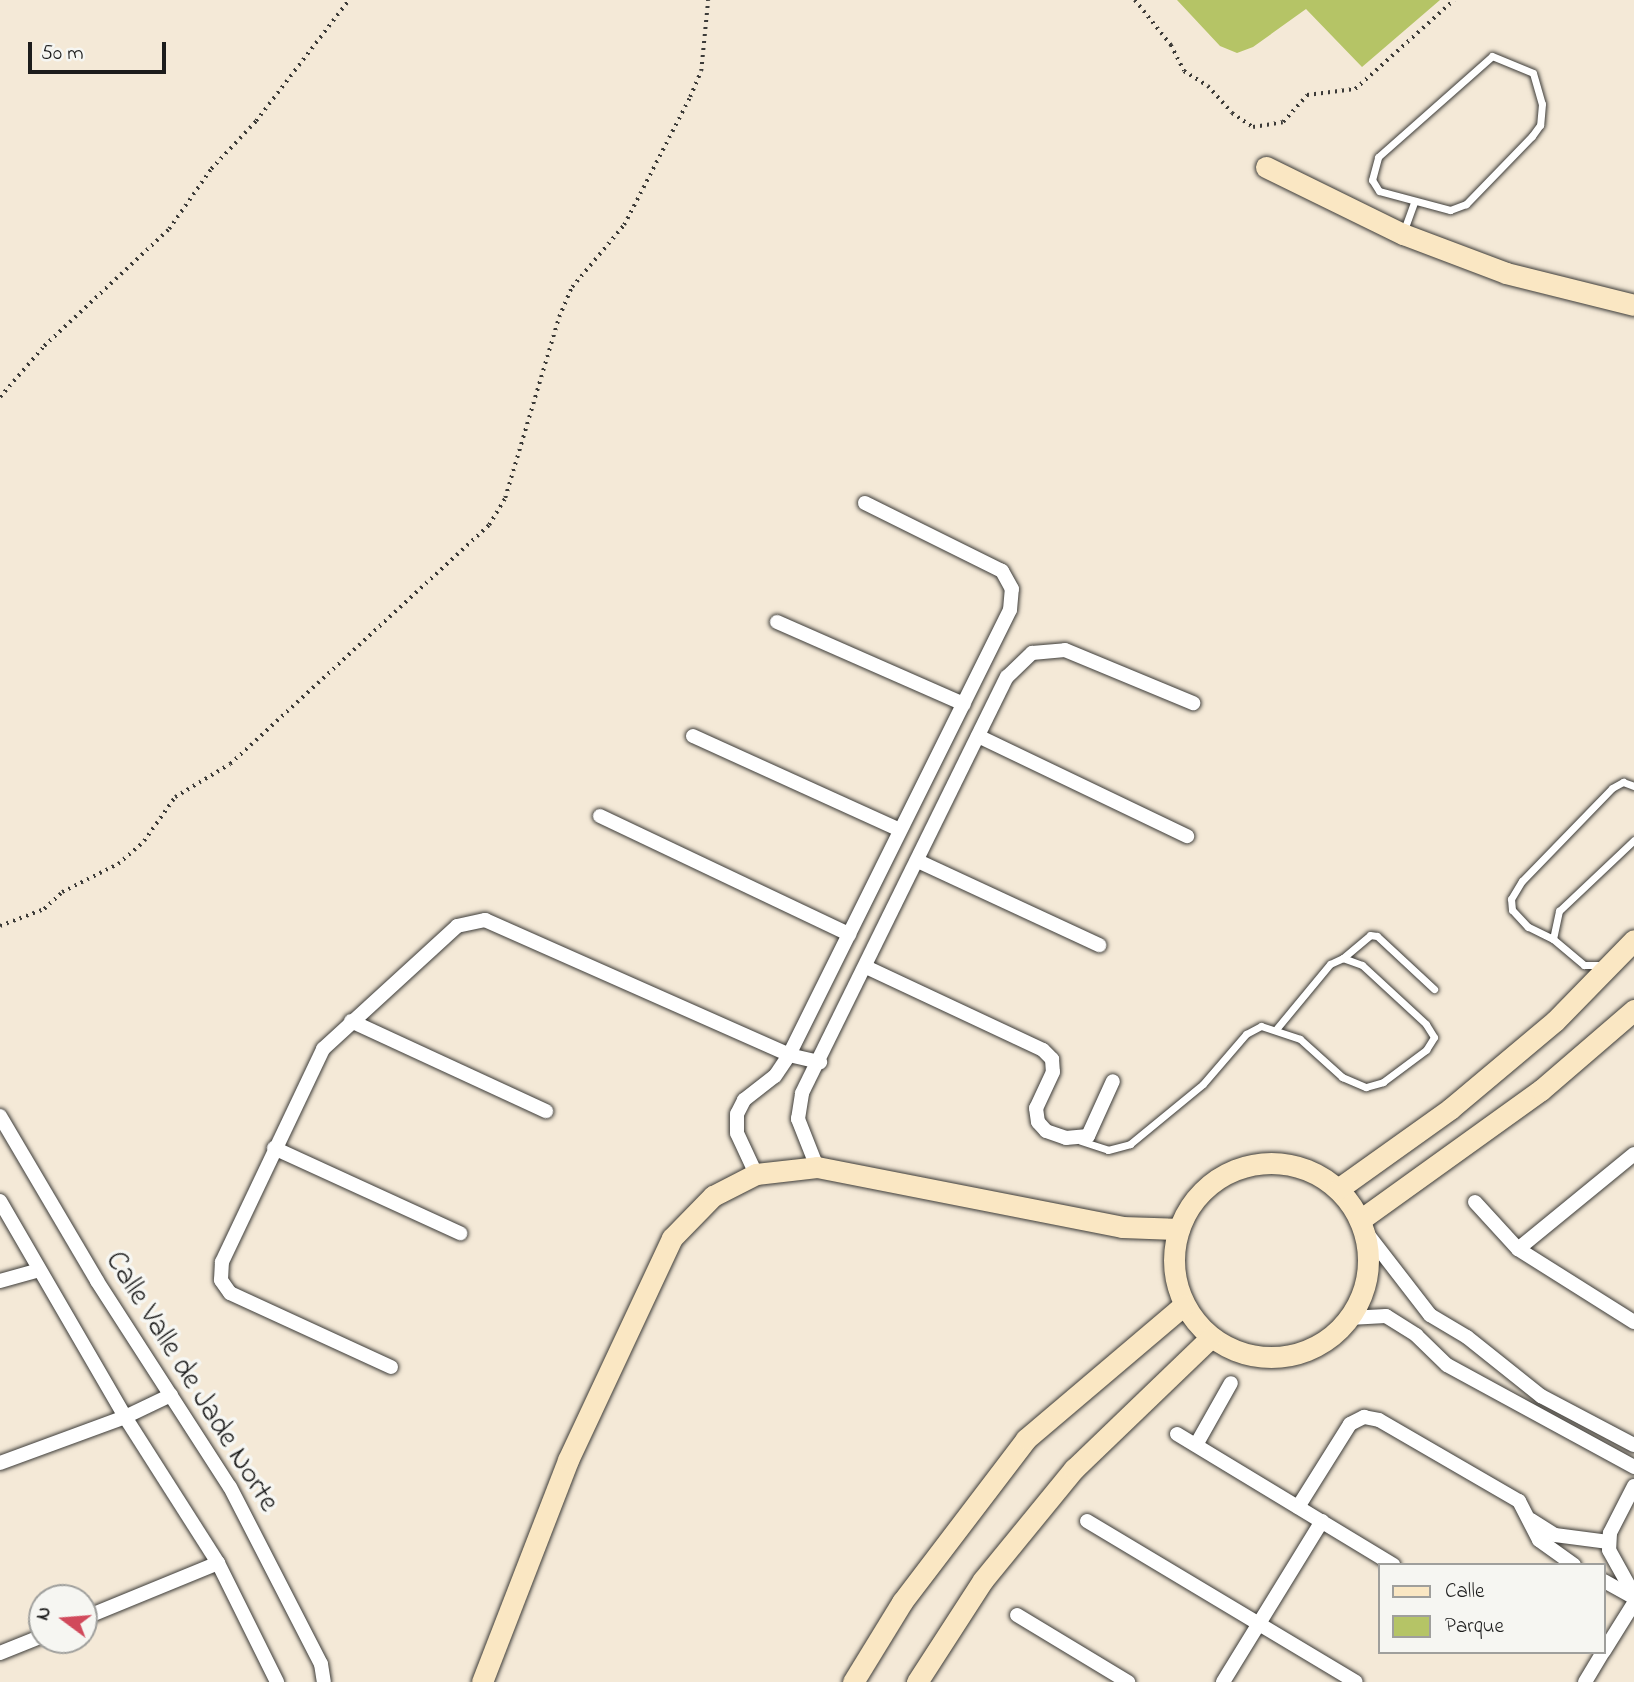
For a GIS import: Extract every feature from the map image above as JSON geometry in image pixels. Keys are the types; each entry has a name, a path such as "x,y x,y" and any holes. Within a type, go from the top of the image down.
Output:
{"street":[{"path":"1266,167 1403,234 1506,273 1634,305"},
{"path":"756,1174 737,1133 737,1114 744,1100 775,1076 789,1055 1010,610 1013,589 1002,571 865,503"},
{"path":"777,622 964,704"},
{"path":"817,1167 798,1119 803,1093 1007,677 1031,653 1065,650 1193,703"},
{"path":"693,736 900,830"},
{"path":"978,736 1187,836"},
{"path":"600,816 849,934"},
{"path":"918,861 1099,945"},
{"path":"391,1367 230,1293 221,1280 222,1262 323,1049 457,926 485,920 789,1055 820,1062"},
{"path":"1338,1189 1450,1109 1555,1021 1634,940"},
{"path":"866,967 1042,1049 1052,1059 1053,1072 1036,1108 1038,1122 1046,1131 1077,1139 1088,1136 1113,1081"},
{"path":"1364,1228 1541,1090 1634,1010"},
{"path":"351,1021 546,1111"},
{"name":"Calle Valle de Jade Norte","path":"0,1116 230,1487 321,1664 324,1682"},
{"path":"274,1148 460,1233"},
{"path":"1518,1249 1634,1154"},
{"path":"1364,1228 1363,1290 1349,1318 1327,1339 1301,1353 1271,1358 1242,1353 1211,1337 1184,1305 1174,1267 1179,1229 1198,1195 1229,1172 1266,1162 1305,1168 1338,1189 1430,1315 1467,1337 1541,1396 1634,1445"},
{"path":"482,1682 568,1460 672,1238 713,1196 756,1174 817,1167 1122,1227 1179,1229"},
{"path":"0,1201 125,1417 218,1563 277,1682"},
{"path":"1475,1202 1518,1249 1634,1322"},
{"path":"0,1281 40,1270"},
{"path":"853,1682 902,1602 1026,1439 1184,1305"},
{"path":"1416,1335 1430,1315"},
{"path":"1349,1318 1386,1316 1416,1335 1447,1365 1634,1467"},
{"path":"917,1682 983,1580 1074,1469 1211,1337"},
{"path":"1196,1445 1231,1383"},
{"path":"0,1463 125,1417 171,1395"},
{"path":"1298,1507 1350,1424 1364,1417 1379,1420 1519,1501 1539,1539 1571,1563"},
{"path":"1177,1434 1390,1563"},
{"path":"1632,1493 1609,1542 1613,1562 1634,1596"},
{"path":"1531,1520 1555,1535 1609,1542"},
{"path":"1087,1521 1356,1682"},
{"path":"1223,1682 1322,1521"},
{"path":"98,1612 218,1563"},
{"path":"1606,1582 1634,1596"},
{"path":"1606,1649 1634,1603"},
{"path":"1017,1615 1128,1682"},
{"path":"0,1653 28,1642"},
{"path":"1585,1682 1603,1654"}],"lane":[{"path":"1492,56 1533,73 1542,104 1540,125 1532,136 1466,204 1450,210 1414,202 1379,191 1372,180 1371,168 1378,157 1492,56"},
{"path":"1403,234 1414,202"},
{"path":"1613,962 1584,965 1553,939 1528,927 1512,911 1516,889 1612,788 1623,782 1634,786"},
{"path":"1553,939 1559,911 1634,840"},
{"path":"1277,1028 1330,964 1343,958 1370,935 1377,936 1434,989"},
{"path":"1077,1139 1108,1150 1130,1143 1203,1084 1246,1034 1261,1026 1277,1028 1300,1039 1342,1077 1366,1087 1383,1082 1426,1050 1434,1037 1426,1024 1363,965 1343,958"}],"path":[{"path":"0,397 44,346 169,229 211,169 256,121 349,0"},
{"path":"0,926 44,909 62,892 118,864 144,841 174,797 240,755 489,525 505,498 559,317 572,287 624,225 701,71 708,0"},
{"path":"1136,0 1166,37 1184,71 1208,86 1232,113 1253,127 1283,122 1307,95 1355,89 1454,0"}],"green space":[{"path":"1177,0 1440,0 1362,67 1306,9 1253,47 1237,53 1220,46"}]}
